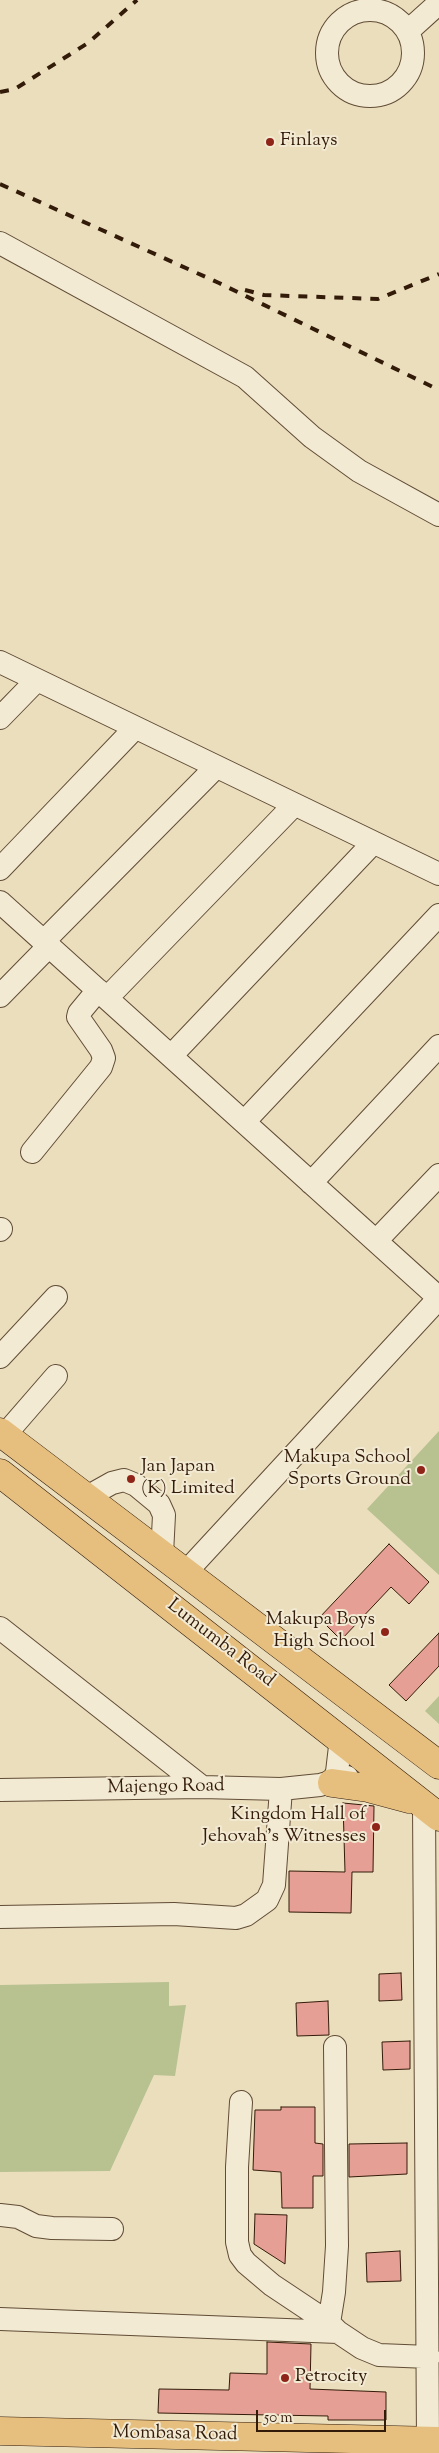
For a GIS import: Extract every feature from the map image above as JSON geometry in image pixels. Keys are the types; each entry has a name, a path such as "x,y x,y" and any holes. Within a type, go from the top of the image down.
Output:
{"main road":[{"name":"Lumumba Road","path":"2,1434 438,1763"},
{"name":"Lumumba Road","path":"0,1473 428,1808"},
{"path":"373,1764 400,1734"},
{"path":"332,1783 383,1792 428,1808"},
{"name":"Mombasa Road","path":"0,2432 376,2446 434,2441"}],"street":[{"path":"408,31 439,3"},
{"path":"0,243 245,377 312,437 359,471 439,515"},
{"path":"0,662 439,874"},
{"path":"0,718 36,681"},
{"path":"0,869 135,728"},
{"path":"0,996 46,944 216,767"},
{"path":"32,1152 101,1067 104,1058 101,1050 78,1017 79,1012 102,994 294,805"},
{"path":"171,1056 373,843"},
{"path":"0,902 439,1298 186,1572"},
{"path":"244,1122 439,916"},
{"path":"311,1183 439,1046"},
{"path":"376,1241 439,1175"},
{"path":"0,1358 56,1297"},
{"path":"2,1434 56,1376"},
{"path":"86,1497 112,1483 124,1480 136,1485 159,1504 164,1515 162,1554"},
{"path":"0,1628 202,1787"},
{"path":"332,1783 340,1755 341,1738"},
{"name":"Majengo Road","path":"0,1790 202,1787 281,1789 332,1783 373,1764"},
{"path":"0,1917 174,1914 236,1918 246,1915 268,1900 274,1885 281,1789"},
{"path":"428,1808 432,1846 429,2357 434,2441"},
{"path":"333,2327 337,2246 335,2047"},
{"path":"241,2102 237,2167 236,2242 240,2254 246,2263 272,2285 362,2348 379,2355 429,2357"},
{"path":"0,2214 18,2217 36,2226 112,2230"},
{"path":"0,2319 333,2327"}],"green space":[{"name":"Makupa School Sports Ground","path":"439,1431 439,1575 367,1509"},
{"path":"439,1696 439,1724 425,1711"},
{"path":"169,1982 169,2006 186,2005 175,2076 154,2075 110,2171 0,2172 0,1985"}],"building":[{"path":"389,1544 429,1582 409,1604 391,1587 341,1640 319,1618"},
{"path":"439,1633 439,1666 406,1701 389,1685"},
{"path":"343,1803 374,1806 373,1872 352,1872 351,1913 289,1912 289,1871 345,1872"},
{"path":"401,1973 402,2000 379,2001 379,1974"},
{"path":"328,2001 329,2035 297,2036 296,2003"},
{"path":"410,2041 410,2069 383,2070 382,2042"},
{"path":"281,2107 315,2107 315,2143 323,2144 323,2176 313,2176 313,2208 282,2208 281,2172 253,2170 255,2110 281,2110"},
{"path":"407,2143 407,2174 349,2177 349,2144"},
{"path":"255,2214 287,2215 285,2264 254,2244"},
{"path":"400,2251 401,2281 367,2282 366,2253"},
{"path":"267,2342 311,2344 310,2389 386,2392 386,2420 328,2420 328,2416 158,2413 159,2389 229,2390 230,2373 267,2374"}],"railway":[{"path":"0,92 15,89 88,43 137,0"},
{"path":"0,184 219,283 439,390"},
{"path":"245,290 264,295 378,299 439,274"}],"place":[{"name":"Finlays","path":"270,142"},
{"name":"Makupa School Sports Ground","path":"421,1470"},
{"name":"Jan Japan (K) Limited","path":"131,1479"},
{"name":"Makupa Boys High School","path":"385,1632"},
{"name":"Kingdom Hall of Jehovah's Witnesses","path":"376,1827"},
{"name":"Petrocity","path":"285,2378"}]}
